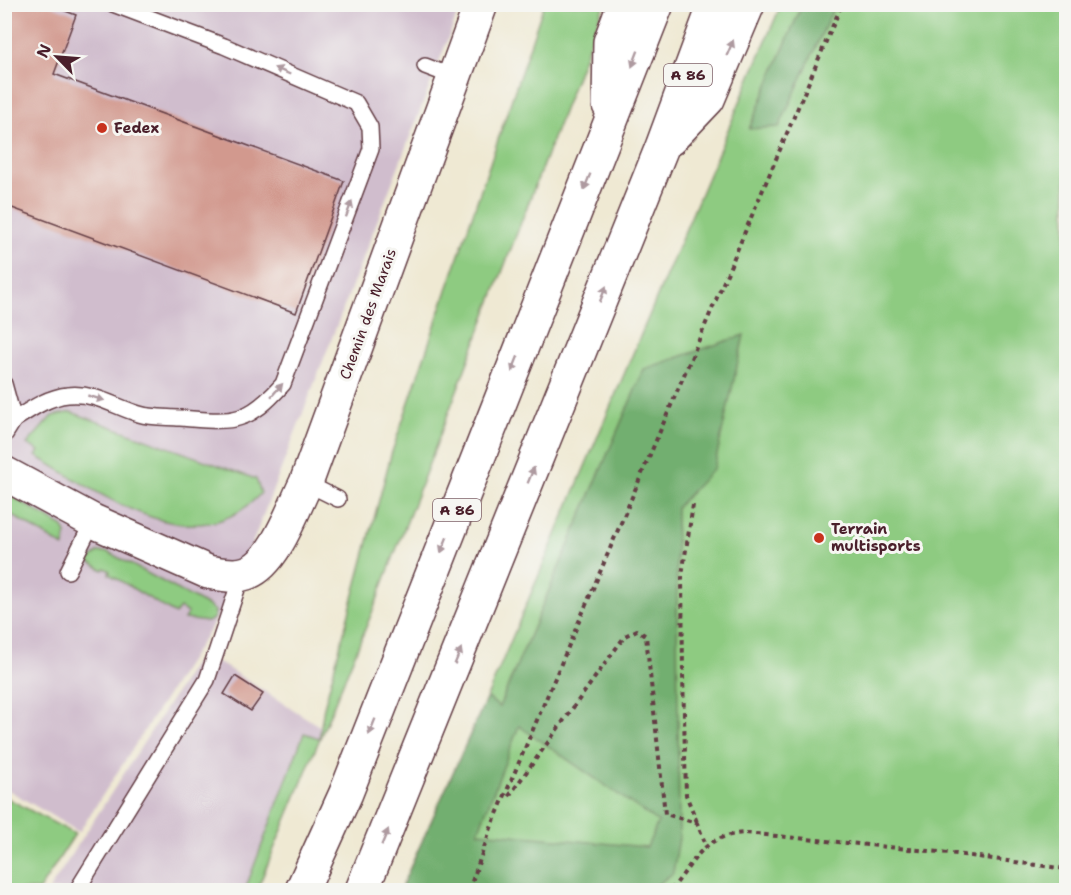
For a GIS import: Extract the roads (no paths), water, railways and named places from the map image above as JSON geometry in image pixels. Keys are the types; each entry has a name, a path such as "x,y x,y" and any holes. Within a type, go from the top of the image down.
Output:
{"main road":[{"name":"Chemin des Marais","path":"242,574 257,568 271,553 306,483 440,71 481,4"},
{"path":"608,128 610,42 624,4"},
{"name":"A 86","path":"302,891 346,793 657,4"},
{"name":"A 86","path":"362,891 662,147 715,4"},
{"path":"662,147 708,99 748,4"},
{"path":"4,473 93,521 208,572 225,575 242,574"}],"lane":[{"path":"4,436 14,420 48,400 71,395 100,399 141,415 227,422 242,418 258,407 283,384 371,149 370,127 356,103 224,46 113,4"},
{"path":"4,384 14,420"},
{"path":"306,483 338,499"},
{"path":"68,571 93,521"},
{"path":"76,891 207,680 242,574"}],"place":[{"name":"Fedex","path":"102,128"},
{"name":"Terrain multisports","path":"819,538"}]}
